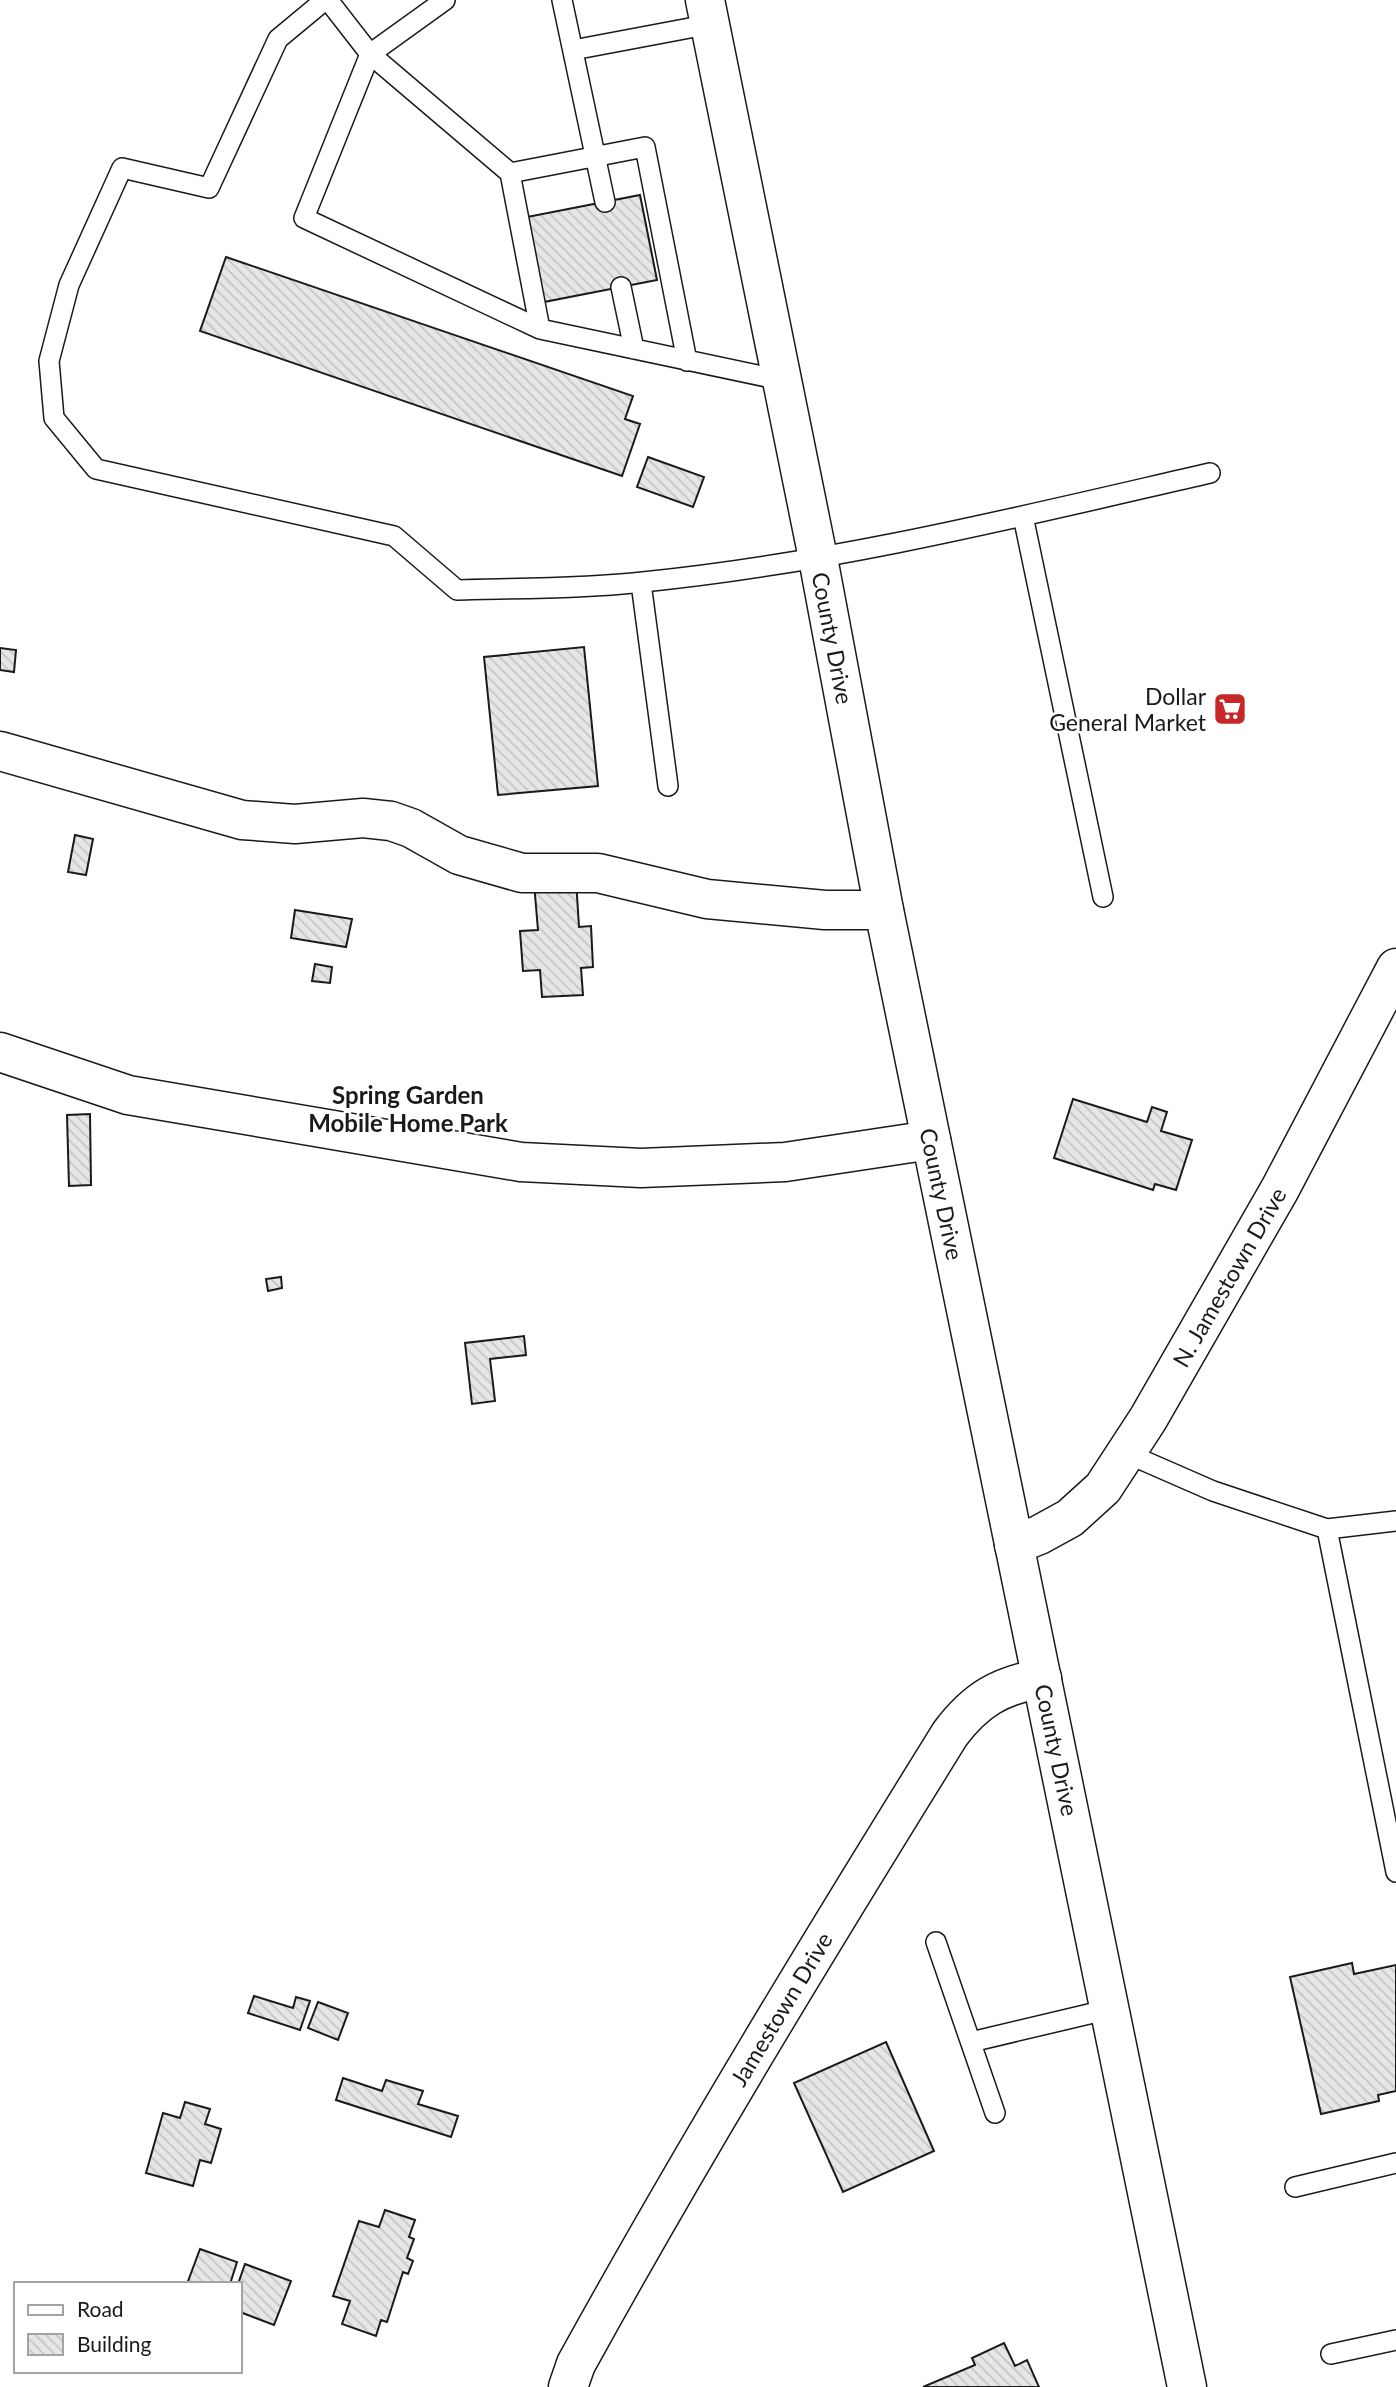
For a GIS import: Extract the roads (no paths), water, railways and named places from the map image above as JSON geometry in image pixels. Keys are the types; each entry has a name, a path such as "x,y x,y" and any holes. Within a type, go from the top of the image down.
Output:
{"main road":[{"name":"County Drive","path":"708,12 818,558 884,910 1187,2387"},
{"path":"0,751 242,820 295,824 363,818 391,821 411,828 458,855 522,873 598,873 707,899 825,910 884,910"},
{"name":"N. Jamestown Drive","path":"1014,1545 1070,1518 1103,1488 1148,1419 1280,1189 1396,968"},
{"path":"0,1052 128,1095 521,1162 641,1168 785,1162 931,1140"},
{"name":"Jamestown Drive","path":"568,2387 576,2364 649,2231 796,1982 950,1734 962,1717 989,1695 1014,1683 1042,1678"}],"lane":[{"path":"540,329 510,173 370,54 327,0 278,39 209,188 122,168 69,285 50,361 54,418 96,469 394,536 457,590 641,583 818,558 1024,516 1210,473"},
{"path":"445,0 370,54 304,218 540,329 781,380"},
{"path":"562,0 605,202"},
{"path":"573,50 708,12"},
{"path":"510,173 645,147 687,361"},
{"path":"621,287 634,349"},
{"path":"1024,516 1102,897"},
{"path":"641,583 668,786"},
{"path":"1126,1453 1213,1491 1327,1529 1396,1521"},
{"path":"1327,1529 1396,1872"},
{"path":"936,1942 995,2113"},
{"path":"971,2042 1110,2009"},
{"path":"1295,2187 1396,2163"},
{"path":"1331,2354 1396,2340"}],"place":[{"name":"Dollar General Market","path":"1230,709"}],"district":[{"name":"Spring Garden Mobile Home Park","path":"408,1108"}]}
